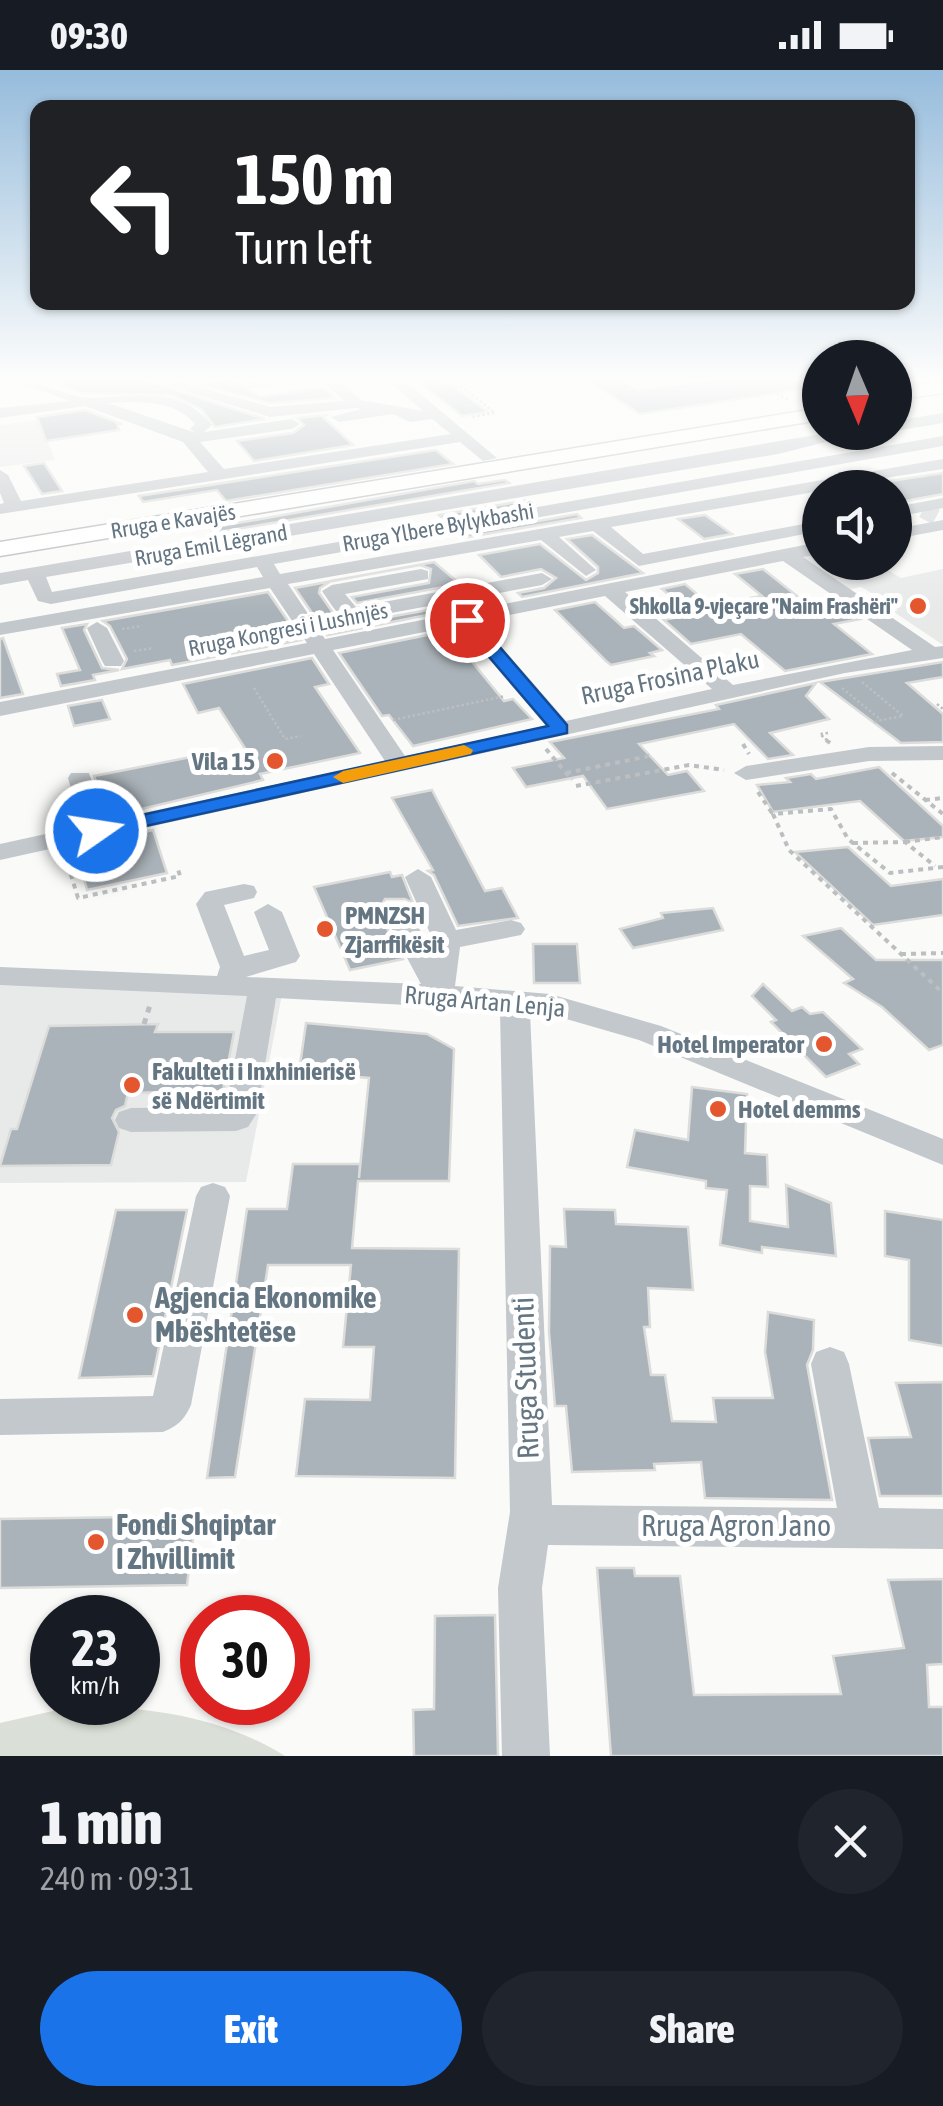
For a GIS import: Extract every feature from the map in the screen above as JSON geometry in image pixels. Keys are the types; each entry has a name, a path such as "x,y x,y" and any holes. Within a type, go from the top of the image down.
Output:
{"main road":[{"name":"Rruga e Kavajës","path":"0,550 530,456"},
{"name":"Rruga e Kavajës","path":"0,539 530,456"}],"street":[{"path":"205,456 220,475"},
{"name":"Rruga e Kavajës","path":"8,508 220,475 238,456"},
{"path":"476,456 504,493"},
{"path":"0,579 732,456"},
{"path":"818,456 848,470"},
{"name":"Rruga Emil Lëgrand","path":"74,594 863,456"},
{"path":"915,456 940,471"},
{"path":"912,484 940,471"},
{"name":"Rruga Ylbere Bylykbashi","path":"912,474 940,471"},
{"path":"0,475 8,508"},
{"path":"768,475 794,491"},
{"path":"72,478 84,496"},
{"path":"527,490 544,513 550,533 586,570"},
{"name":"Rruga Ylbere Bylykbashi","path":"0,629 92,621 182,596 460,549 522,561 550,533 640,518 685,531 725,524 802,490"},
{"path":"618,500 640,518"},
{"path":"912,501 935,514"},
{"path":"912,526 935,514"},
{"path":"664,556 685,531 725,524 802,526"},
{"path":"597,525 635,559 664,556 686,573"},
{"path":"442,531 460,549"},
{"path":"211,544 228,567"},
{"path":"358,545 373,564"},
{"name":"Rruga Kongresi i Lushnjës","path":"0,709 119,672 320,648 359,625 467,620 561,597 802,551"},
{"path":"436,553 450,569 332,590 359,625 522,561 561,597"},
{"path":"786,554 935,652"},
{"path":"263,562 399,764"},
{"path":"34,574 45,597 74,594 119,672"},
{"path":"171,577 182,596"},
{"path":"608,588 730,693"},
{"path":"467,620 560,729"},
{"name":"Rruga Frosina Plaku","path":"0,852 834,669 935,652"},
{"path":"745,756 943,752"},
{"path":"80,778 96,831"},
{"path":"418,877 446,940 440,991"},
{"path":"244,892 216,898 210,904 231,977 286,956 268,912"},
{"path":"395,909 440,991"},
{"path":"446,940 511,929"},
{"name":"Rruga Artan Lenja","path":"0,976 231,977 263,988 440,991 515,998 700,1039 943,1153"},
{"path":"131,1120 236,1120 241,1113 263,988"},
{"name":"Rruga Studenti","path":"515,998 530,1525 520,1588 526,1756"},
{"path":"0,1417 163,1414 171,1405 213,1196"},
{"path":"830,1364 862,1526"},
{"name":"Rruga Agron Jano","path":"530,1525 943,1529"}],"path":[{"path":"834,669 881,720"},
{"path":"834,669 903,716 872,723"},
{"path":"254,688 284,739 301,736"},
{"path":"373,724 528,691"},
{"path":"937,704 943,710"},
{"path":"534,735 572,780"},
{"path":"566,774 649,756"},
{"path":"576,786 745,756 789,850 943,993"},
{"path":"889,770 943,814"},
{"path":"925,800 943,798"},
{"path":"772,814 831,809 853,843 890,872 940,867"},
{"path":"853,843 943,837"},
{"path":"61,839 78,898 180,876 177,866"},
{"path":"905,842 940,867"},
{"path":"901,954 943,953"},
{"path":"755,1050 787,1039"}],"shaded area":[{"path":"0,456 53,456 55,460 0,467"},
{"name":"Shkolla 9-vjeçare \"Naim Frashëri\"","path":"943,569 943,645 861,587 846,590 832,580 912,580 912,576"},
{"name":"Fakulteti i Inxhinierisë së Ndërtimit","path":"0,976 283,989 246,1182 0,1183"},
{"path":"160,1712 180,1715 180,1725 216,1725 235,1731 285,1756 0,1756 0,1723 30,1716 30,1725 160,1725"}],"building":[{"path":"249,456 287,456 254,461"},
{"path":"399,456 443,456 453,464 226,501 217,490 143,502 139,496"},
{"path":"44,463 62,491 42,494 24,466"},
{"path":"943,473 943,494 912,500 912,478"},
{"path":"505,480 509,483 213,533 210,528 474,481 478,484"},
{"path":"529,500 534,504 444,520 439,515"},
{"path":"577,514 581,518 463,538 460,535"},
{"path":"705,515 732,534 704,539 678,519"},
{"path":"592,535 643,573 522,597 518,593 544,588 556,578 541,569 501,577 479,555 540,544 586,580 598,573 598,567 567,539"},
{"path":"434,562 460,584 357,603 352,597 429,583 431,569 420,565 368,574"},
{"path":"763,569 812,608 836,603 860,619 834,624 872,654 785,671 741,634 691,644 664,620 692,614 662,589 685,584 710,605 762,596 735,574"},
{"path":"330,581 319,593 336,617 355,627 367,621 478,601 482,604 327,635 295,588"},
{"path":"268,592 301,640 172,665 170,660 122,669 127,659 110,626 103,621"},
{"path":"595,602 624,628 634,626 662,650 650,653 654,656 611,665 555,610"},
{"path":"87,624 84,630 102,668 119,670 93,675 95,680 61,686 57,674 80,670 62,628"},
{"path":"447,631 504,701 513,699 532,719 413,746 389,715 382,716 339,653"},
{"path":"3,638 23,694 0,698 0,639"},
{"path":"312,658 329,684 315,687 360,753 260,774 263,780 108,817 94,776 191,757 248,753 219,708 198,713 183,684"},
{"path":"943,662 943,677 907,683 943,714 943,742 901,743 820,682"},
{"path":"816,683 806,696 829,719 770,733 793,755 768,759 734,724 639,744 668,775 687,771 704,791 607,809 583,776 526,787 513,768 564,758 550,742 719,709 716,705"},
{"path":"102,700 110,719 74,726 68,706"},
{"path":"879,767 943,826 943,837 904,841 860,801 773,812 757,785 790,782 786,778 811,774 816,779"},
{"path":"432,790 485,891 502,888 518,918 458,926 434,875 428,871 433,870 392,798"},
{"path":"153,830 167,873 87,890 76,847"},
{"path":"848,847 891,886 943,879 943,915 873,925 795,852"},
{"path":"390,872 392,877 402,875 413,903 385,899 378,911 403,959 350,970 314,887"},
{"path":"713,908 723,930 633,948 620,929 663,918 661,913"},
{"path":"841,928 876,960 943,960 943,1045 929,1050 882,1007 844,983 853,979 803,936"},
{"path":"533,944 577,944 580,983 534,983"},
{"name":"Hotel Imperator","path":"763,984 792,1011 802,1007 810,1014 823,1012 862,1049 849,1054 859,1064 826,1077 771,1022 776,1020 752,996"},
{"path":"306,1023 427,1034 454,1049 449,1181 358,1181 352,1248 459,1249 455,1478 296,1476 305,1399 370,1400 374,1347 343,1347 351,1265 268,1265 235,1477 207,1478 247,1209 287,1209 293,1164 360,1164 359,1178 369,1078 299,1072"},
{"path":"158,1024 155,1032 234,1032 223,1091 128,1093 125,1106 116,1110 112,1118 119,1132 111,1165 0,1166 11,1129 17,1129 49,1026"},
{"path":"692,1087 747,1094 745,1153 767,1155 768,1187 750,1186 750,1221 788,1227 786,1185 831,1203 836,1256 762,1247 762,1253 720,1245 727,1190 706,1188 706,1181 627,1167 635,1130 688,1140"},
{"path":"564,1209 615,1210 616,1224 688,1227 693,1290 648,1288 650,1327 644,1327 651,1375 665,1375 672,1421 716,1422 713,1398 773,1398 765,1352 768,1312 814,1320 813,1350 807,1365 832,1500 705,1498 701,1462 654,1464 655,1470 572,1472 566,1406 555,1406 549,1332 550,1246 566,1247"},
{"path":"116,1210 187,1210 153,1376 79,1378"},
{"path":"885,1211 943,1220 943,1346 909,1340 909,1260 885,1256"},
{"path":"943,1382 943,1496 880,1496 868,1438 911,1437 896,1383"},
{"path":"196,1516 187,1585 0,1588 0,1519"},
{"path":"597,1568 634,1568 635,1576 680,1576 694,1695 841,1694 833,1656 904,1648 888,1580 943,1579 943,1664 927,1665 929,1707 943,1707 943,1756 611,1756"},
{"path":"495,1615 498,1756 414,1756 413,1710 434,1709 435,1616"}],"tunnel":[{"path":"923,510 936,517"}],"slow traffic":[{"path":"343,777 464,750"}],"place":[{"name":"Shkolla 9-vjeçare \"Naim Frashëri\"","path":"918,606"},
{"name":"Vila 15","path":"275,761"},
{"name":"PMNZSH Zjarrfikësit","path":"325,929"},
{"name":"Hotel Imperator","path":"824,1044"},
{"name":"Fakulteti i Inxhinierisë së Ndërtimit","path":"132,1085"},
{"name":"Hotel demms","path":"718,1109"},
{"name":"Agjencia Ekonomike Mbështetëse","path":"135,1315"},
{"name":"Fondi Shqiptar I Zhvillimit","path":"96,1542"}],"route":[{"path":"96,831 560,729 467,620"}]}
